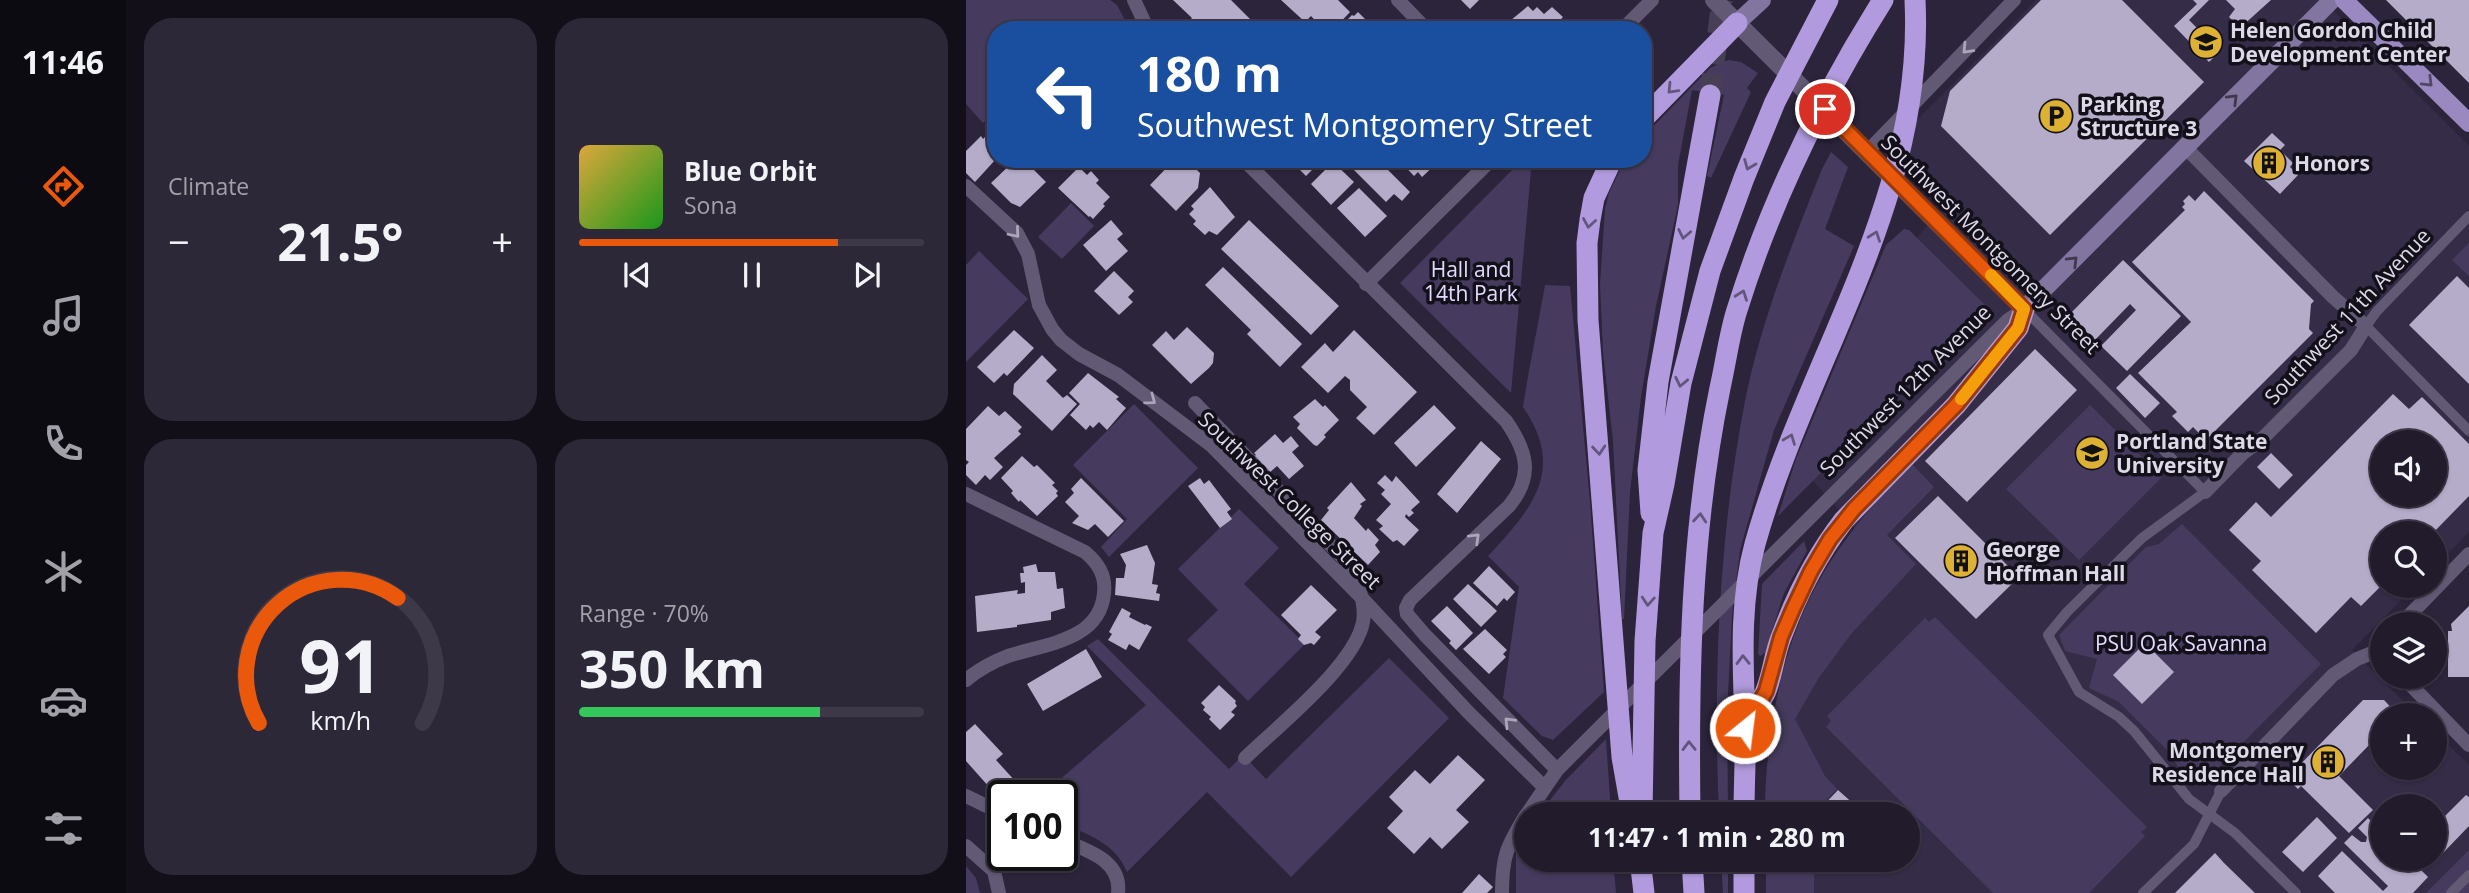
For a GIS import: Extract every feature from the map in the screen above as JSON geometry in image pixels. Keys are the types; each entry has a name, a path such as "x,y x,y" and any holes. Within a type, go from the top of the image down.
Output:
{"highway":[{"path":"1690,802 1689,701 1695,572 1714,416 1736,312 1771,216 1803,144 1858,39 1883,0"},
{"path":"1744,802 1742,650 1745,603 1754,547 1791,436 1882,219 1908,121 1915,68 1915,0"},
{"path":"1642,802 1645,641 1653,533 1681,383 1710,271 1744,178 1775,102 1828,4"},
{"path":"1652,110 1737,23"},
{"path":"1653,533 1648,470 1658,382 1710,95"},
{"path":"1608,168 1594,198 1590,220 1587,243 1588,320 1622,757 1630,802"},
{"path":"1745,728 1766,691 1781,637 1793,609 1830,539 1864,499 1956,405 2018,328 2024,309"},
{"path":"1642,872 1644,893"},
{"path":"1693,872 1694,893"},
{"path":"1744,872 1744,893"}],"main road":[{"path":"1737,23 1762,0"},
{"name":"Southwest 12th Avenue","path":"2024,309 2332,0"},
{"path":"2344,0 2469,123"}],"street":[{"path":"1134,0 1144,21"},
{"path":"1398,0 1418,21"},
{"path":"1631,21 1652,0"},
{"name":"Southwest Montgomery Street","path":"1714,0 2204,492"},
{"path":"1867,152 2014,0"},
{"path":"2185,147 2469,431"},
{"path":"1252,168 1506,421 1524,451 1522,485 1514,499 1410,600 1406,608 1407,614 1425,635 1562,766"},
{"path":"1366,284 1483,168"},
{"name":"Southwest College Street","path":"966,186 1023,242 1039,305 1061,340 1079,354 1118,375 1212,446 1360,596 1468,712 1544,786"},
{"name":"Southwest 11th Avenue","path":"2209,814 2189,799 2134,731 2119,717 2079,692 2048,635 2067,612 2142,538 2204,492 2243,453 2262,439 2351,349 2376,311 2469,216"},
{"name":"Southwest 12th Avenue","path":"1534,802 1562,766 1824,502 2008,320 2024,309"},
{"path":"1195,403 1349,566 1363,609 1362,624 1344,660 1245,758"},
{"path":"966,494 1085,552 1098,562 1104,597 1098,616 1080,633 1005,657 987,665 966,680"},
{"path":"2413,612 2469,554"},
{"path":"2143,893 2194,844 2221,791 2333,675 2370,654"},
{"path":"2415,689 2469,745"},
{"path":"966,796 987,806"},
{"path":"2209,814 2235,833 2296,893"},
{"name":"Southwest 12th Avenue","path":"1502,893 1503,859 1514,836"},
{"path":"966,846 994,871 999,893"},
{"path":"1078,847 1109,864 1119,883 1118,893"},
{"path":"2451,893 2469,875"}],"shaded area":[{"name":"Portland State University","path":"2036,0 2323,0 2469,146 2469,532 2447,554 2447,521 2370,521 2370,598 2403,598 2389,612 2370,612 2370,632 2352,650 2370,668 2370,689 2391,689 2405,703 2370,703 2370,780 2447,780 2447,744 2469,765 2469,893 1783,893 1783,872 1920,872 1920,802 1784,802 1803,656 1857,531 1797,462 1879,282 1947,203 1890,147"}],"green space":[{"path":"966,0 1110,0 1117,5 1125,21 987,21 987,119 983,123 966,104"},
{"path":"1728,60 1741,62 1758,73 1747,88 1751,92 1711,178 1707,176 1724,95 1692,90 1678,165 1678,205 1656,306 1641,397 1630,492 1622,619 1613,441 1603,352 1600,284 1605,209 1621,168 1652,168 1652,128 1710,68"},
{"path":"1831,152 1848,167 1825,229 1854,246 1774,430 1740,550 1732,616 1727,713 1728,802 1719,802 1717,711 1720,606 1736,452 1745,401 1768,312 1822,169"},
{"name":"Hall and 14th Park","path":"1514,168 1531,168 1511,393 1400,283"},
{"path":"1071,203 1094,226 1062,259 1038,237"},
{"path":"1904,229 1909,230 1985,305 1778,516 1796,459 1886,245"},
{"path":"2469,243 2469,276 2452,260"},
{"path":"979,251 1028,299 966,362 966,265"},
{"path":"1545,285 1570,286 1604,692 1553,740 1542,736 1503,698 1519,587 1488,556 1530,504 1543,469 1542,450 1536,429 1523,407"},
{"path":"1134,404 1198,468 1109,557 1101,547 1127,519 1073,465"},
{"path":"2090,405 2162,477 2079,560 2006,489"},
{"path":"1912,464 1934,487 1887,535 1916,564 1851,634 1818,679 1795,719 1825,776 1837,789 1825,802 1765,802 1773,721 1779,689 1797,627 1824,572 1876,502"},
{"path":"1239,509 1279,548 1244,584 1305,644 1248,701 1187,640 1218,610 1178,569"},
{"name":"PSU Oak Savanna","path":"2182,524 2321,664 2215,771 2190,785 2168,751 2119,702 2089,688 2097,659 2065,651 2059,635 2146,547 2159,544"},
{"path":"1804,541 1807,551 1784,593 1765,653 1760,656 1762,584"},
{"path":"1935,617 2147,827 2141,832 2145,836 2089,893 1993,893 1920,820 1920,802 1901,802 1826,727 1831,721 1827,716 1925,618 1929,622"},
{"path":"1098,639 1229,769 1243,755 1266,779 1389,658 1449,718 1291,877 1207,792 1127,872 1116,854 1108,847 1078,830 1078,780 1059,780 1146,705 1087,646"},
{"path":"1606,739 1610,802 1548,802"},
{"path":"2469,850 2469,893 2426,893"},
{"path":"966,866 976,878 980,893 966,893"},
{"path":"1516,872 1614,872 1616,893 1516,893"},
{"path":"1722,872 1728,872 1728,893 1723,893"},
{"path":"1766,872 1814,872 1814,893 1766,893"}],"building":[{"path":"1173,0 1231,0 1252,21 1189,21 1192,18"},
{"path":"1281,0 1338,0 1350,12 1342,21 1316,21 1311,16 1304,21"},
{"path":"1461,0 1479,0 1470,9"},
{"name":"Parking Structure 3","path":"2041,0 2122,0 2204,82 2050,235 1941,126 1950,91"},
{"name":"Helen Gordon Child Development Center","path":"2193,0 2209,0 2189,20 2220,51 2209,62 2174,26 2197,4"},
{"name":"Helen Gordon Child Development Center","path":"2226,0 2271,0 2240,28 2229,17 2235,9"},
{"path":"2386,0 2469,0 2469,83"},
{"path":"1528,6 1533,11 1537,7 1544,14 1552,7 1563,17 1559,21 1510,21"},
{"path":"1358,12 1367,21 1346,21"},
{"name":"Honors","path":"2272,133 2285,145 2280,150 2293,163 2290,167 2298,175 2280,194 2244,161"},
{"path":"987,135 988,168 975,182 966,173 966,151 981,136 983,139"},
{"path":"1007,168 1032,168 1046,182 1020,207 1011,203 991,183"},
{"path":"1080,168 1087,175 1091,171 1099,180 1096,183 1110,197 1093,219 1058,188"},
{"path":"1166,168 1195,168 1200,173 1198,188 1176,211 1150,185"},
{"path":"1298,168 1314,168 1306,176"},
{"path":"1327,168 1339,168 1354,182 1331,205 1311,184"},
{"path":"1386,168 1410,192 1402,201 1394,194 1386,202 1354,170"},
{"path":"1406,168 1432,168 1422,177 1418,172 1414,176"},
{"path":"1210,187 1235,217 1217,235 1209,231 1205,235 1193,224 1196,221 1189,214 1194,209 1191,206"},
{"path":"1359,188 1387,216 1365,237 1337,208"},
{"path":"2204,191 2314,301 2311,304 2309,329 2313,333 2206,440 2193,427 2188,432 2172,416 2177,412 2138,373 2191,322 2132,262 2185,210 2182,207 2185,204 2183,201 2189,195 2195,201"},
{"path":"1111,220 1123,234 1117,239 1128,251 1106,271 1083,245"},
{"path":"1249,220 1339,306 1311,335 1221,249"},
{"path":"2123,260 2181,316 2127,371 2101,346 2136,310 2130,304 2095,340 2069,315"},
{"path":"1223,267 1302,344 1280,367 1247,334 1251,330 1205,285"},
{"path":"1114,271 1134,291 1128,297 1133,302 1119,315 1094,291"},
{"path":"2457,276 2469,288 2469,384 2409,325"},
{"path":"1187,327 1214,353 1213,363 1191,384 1152,345 1166,331 1174,340"},
{"path":"1014,330 1034,348 1007,376 1004,373 994,383 977,367"},
{"path":"1354,330 1417,392 1374,435 1356,418 1367,407 1350,390 1350,380 1345,376 1328,393 1301,367 1325,343 1333,352"},
{"path":"2035,349 2077,390 1967,502 1925,461"},
{"path":"1042,355 1057,370 1046,381 1063,398 1067,395 1077,404 1052,431 1013,394 1014,384"},
{"path":"1088,373 1119,397 1116,399 1126,408 1107,430 1099,422 1093,428 1090,425 1086,430 1070,415 1080,404 1069,393"},
{"path":"2130,374 2160,403 2145,418 2116,388"},
{"path":"2393,394 2409,409 2422,397 2469,444 2469,496 2445,521 2370,521 2370,597 2361,606 2351,597 2316,633 2252,570 2261,561 2229,530 2256,502 2271,517"},
{"path":"1315,399 1339,420 1317,446 1297,428 1300,424 1293,417"},
{"path":"1434,405 1456,428 1416,467 1394,443"},
{"path":"988,406 999,416 1005,411 1022,427 1018,431 1021,434 994,458 1003,467 990,480 985,475 976,485 966,475 966,465 969,462 966,460 966,429"},
{"path":"1275,434 1283,443 1291,436 1299,446 1292,452 1304,466 1289,479 1277,466 1268,474 1253,457"},
{"path":"1481,441 1501,459 1457,513 1437,494"},
{"path":"2271,453 2293,475 2279,489 2257,467"},
{"path":"1022,456 1034,467 1037,465 1055,483 1052,485 1058,491 1058,496 1037,516 1020,500 1019,502 1001,478"},
{"path":"1385,475 1392,482 1396,476 1420,502 1411,510 1414,513 1409,517 1406,514 1405,517 1419,530 1404,546 1397,540 1393,542 1379,529 1383,526 1376,520 1391,504 1381,494 1385,490 1377,483"},
{"path":"1081,478 1124,521 1108,537 1095,524 1088,530 1072,523 1079,516 1065,502 1074,493 1071,489"},
{"path":"1200,478 1204,484 1209,480 1231,509 1227,512 1232,519 1220,528 1188,486"},
{"path":"1351,482 1366,500 1360,504 1362,506 1354,518 1379,540 1375,545 1380,552 1368,565 1321,520 1329,510 1327,508"},
{"name":"George Hoffman Hall","path":"1938,496 2019,577 1976,619 1895,538"},
{"path":"1147,545 1155,563 1152,584 1158,585 1156,593 1160,594 1159,601 1115,595 1116,578 1124,578 1126,565 1120,554"},
{"path":"1036,564 1038,572 1055,572 1057,589 1063,588 1065,608 1051,612 1051,620 977,632 975,596 1018,590 1017,594 1025,593 1025,582 1021,583 1020,573 1024,573 1023,567"},
{"path":"1489,566 1515,592 1507,601 1504,598 1497,606 1473,583"},
{"path":"1468,584 1497,611 1481,627 1453,599"},
{"path":"1311,585 1337,610 1315,632 1321,637 1314,645 1304,645 1298,639 1301,635 1281,615"},
{"path":"1447,606 1473,633 1456,650 1431,621"},
{"path":"2469,606 2469,677 2448,677 2448,631 2452,631 2451,624"},
{"path":"1122,608 1131,613 1129,617 1152,627 1139,650 1129,644 1126,650 1108,640 1112,634 1109,632"},
{"path":"1485,629 1507,650 1503,654 1506,657 1489,674 1463,649"},
{"path":"2145,643 2174,672 2142,704 2113,675"},
{"path":"1086,649 1102,677 1043,711 1027,684"},
{"path":"1219,685 1236,701 1237,706 1231,712 1235,715 1220,730 1209,719 1211,717 1203,710 1205,707 1201,703"},
{"name":"Montgomery Residence Hall","path":"2363,700 2384,700 2387,703 2370,703 2370,744 2339,776 2370,807 2370,813 2349,833 2301,786 2298,789 2287,778"},
{"path":"975,724 1003,754 996,760 1014,780 987,780 987,785 966,761 966,732"},
{"path":"1458,755 1485,780 1456,810 1469,822 1442,849 1430,837 1414,854 1387,828 1403,811 1389,797 1415,770 1430,784"},
{"path":"1838,790 1852,802 1826,802"},
{"path":"2466,795 2469,797 2469,826 2447,849 2447,814"},
{"path":"2317,817 2337,838 2303,872 2282,852"},
{"path":"2368,818 2370,820 2370,868 2344,843 2352,835 2361,842 2366,842 2367,837 2358,828"},
{"path":"2342,851 2383,891 2388,886 2373,871 2422,871 2428,877 2413,893 2335,893 2318,876"},
{"path":"2215,853 2255,893 2175,893"},
{"path":"1479,874 1493,887 1487,893 1462,893"}],"tunnel":[{"path":"1710,95 1722,0"}],"slow traffic":[{"path":"1961,399 2018,328 2024,309 1991,275"}],"place":[{"name":"Helen Gordon Child Development Center","path":"2206,42"},
{"name":"Parking Structure 3","path":"2056,116"},
{"name":"Honors","path":"2269,163"},
{"name":"Portland State University","path":"2092,453"},
{"name":"George Hoffman Hall","path":"1961,561"},
{"name":"Montgomery Residence Hall","path":"2328,762"}],"route":[{"path":"1745,728 1766,691 1772,664 1793,609 1830,539 1854,509 1956,405 2018,328 2024,309 1825,109"}]}
